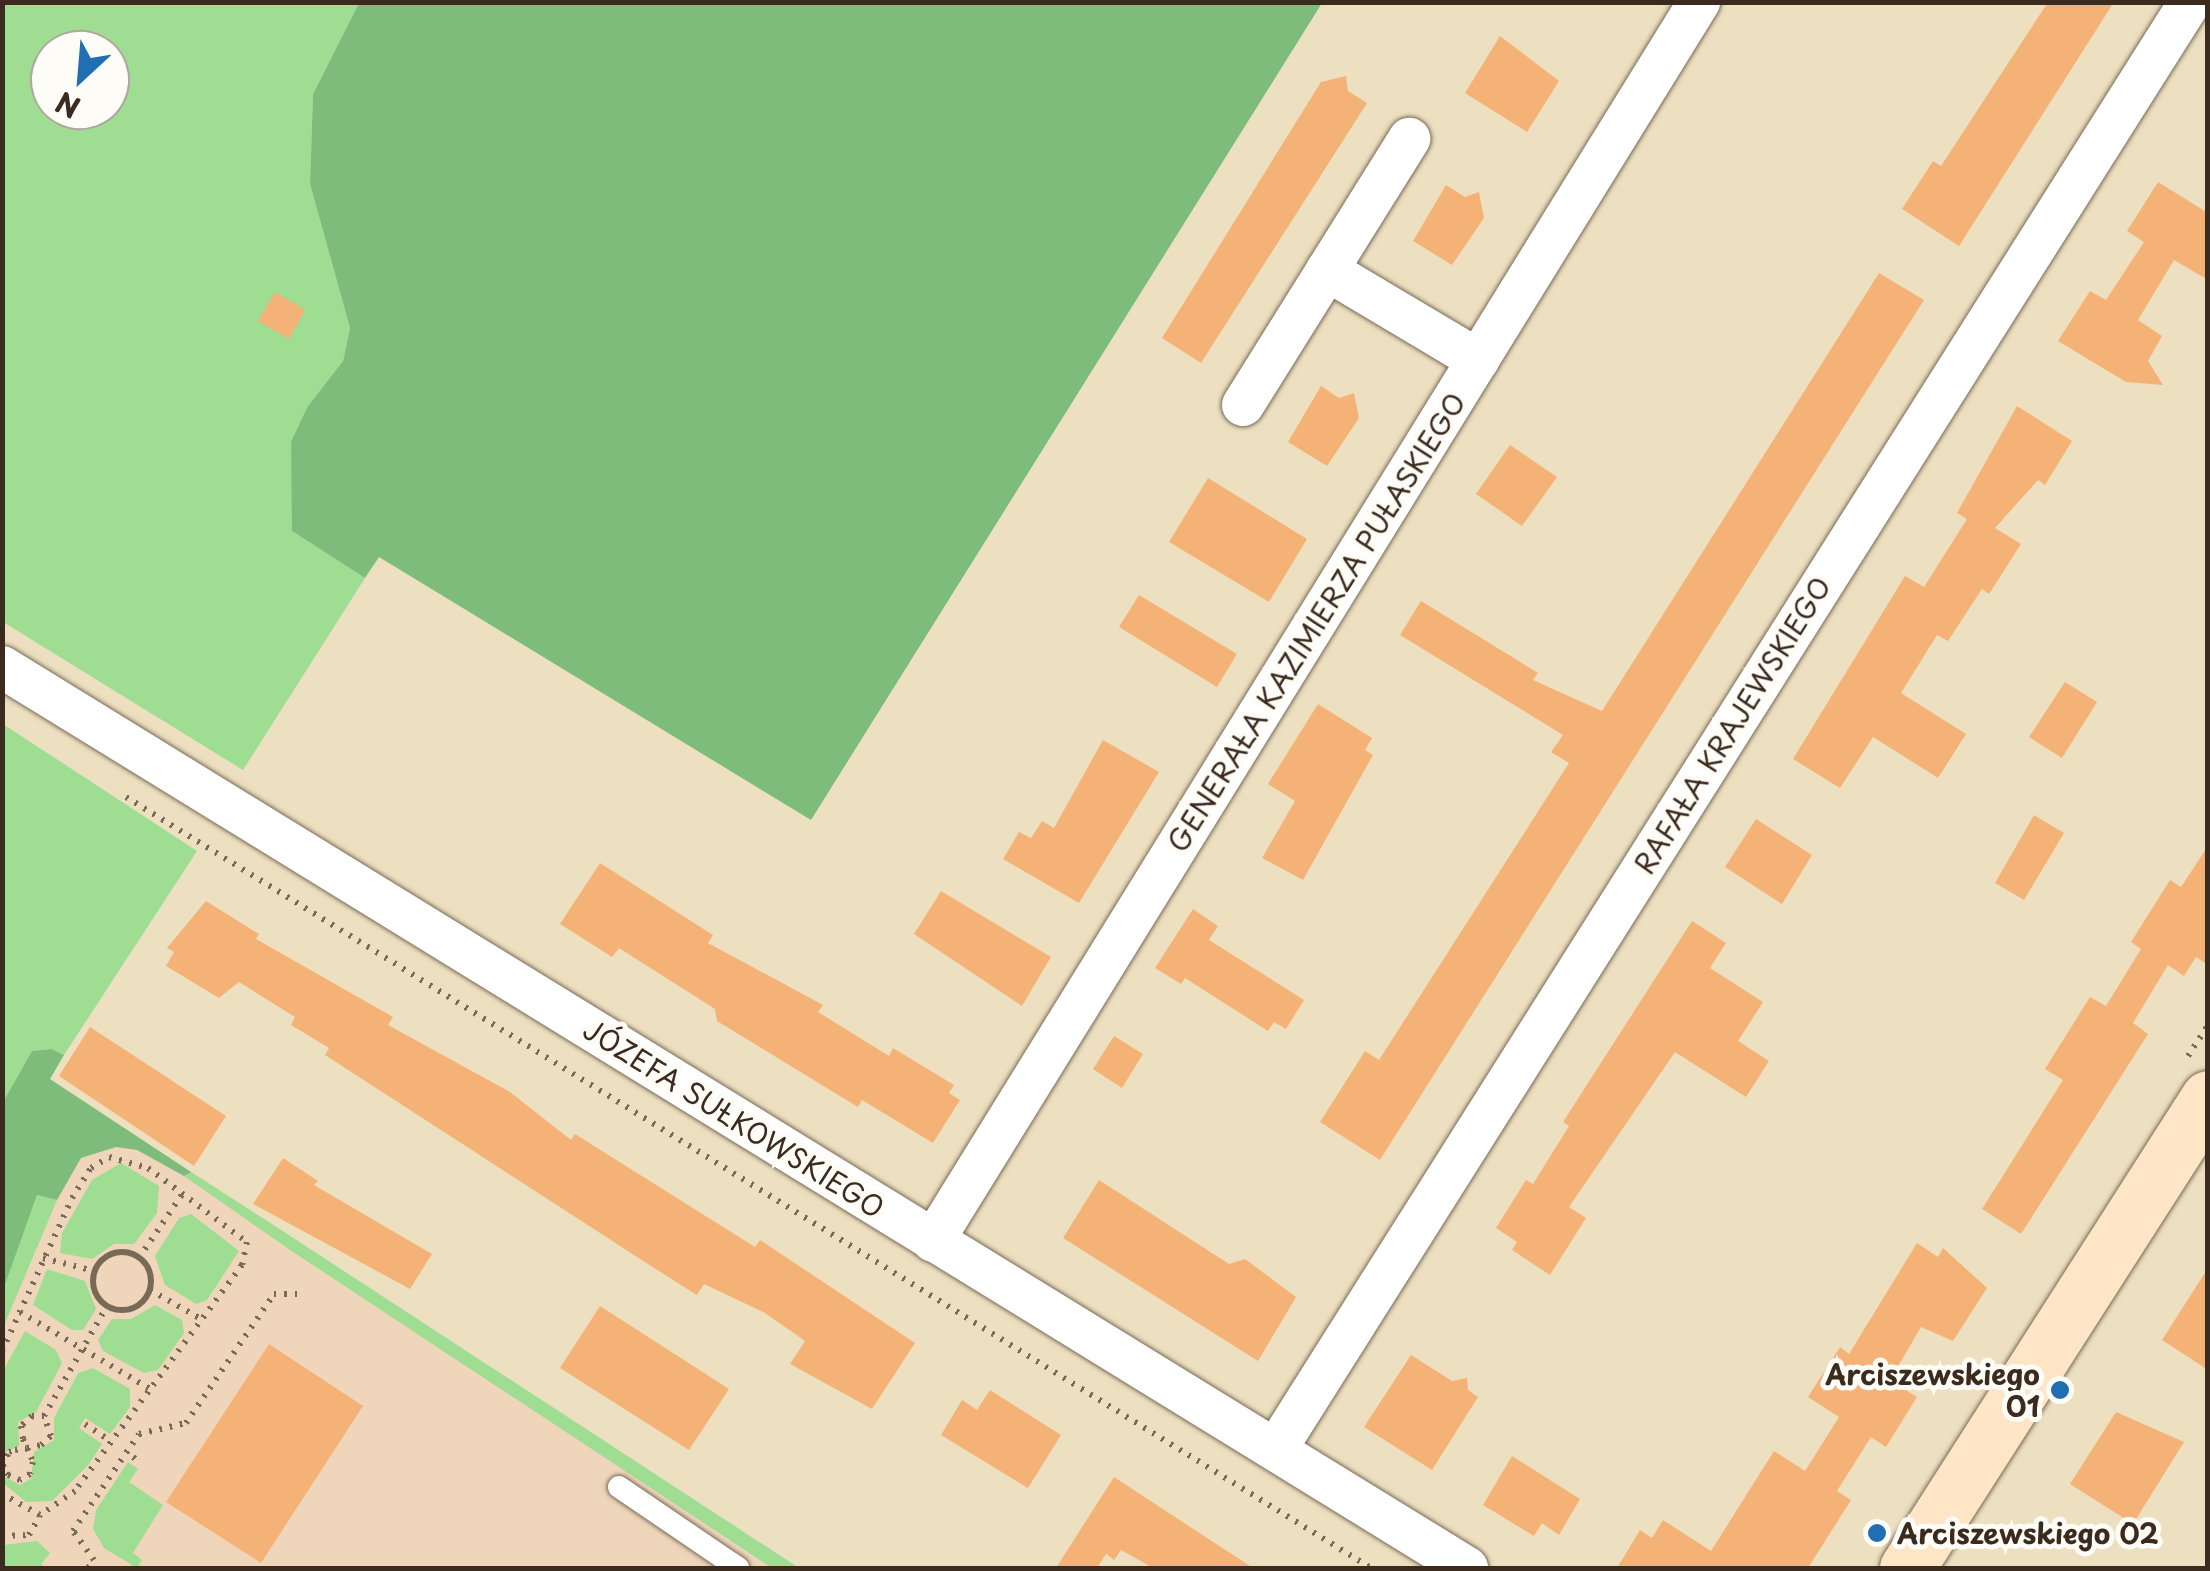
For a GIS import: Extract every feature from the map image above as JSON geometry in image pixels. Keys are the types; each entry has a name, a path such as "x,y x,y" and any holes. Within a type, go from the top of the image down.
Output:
{"street":[{"name":"GENERAŁA KAZIMIERZA PUŁASKIEGO","path":"934,1241 1700,2"},
{"name":"RAFAŁA KRAJEWSKIEGO","path":"1276,1449 2190,2"},
{"path":"1243,405 1410,138"},
{"path":"1328,270 1478,360"},
{"name":"JÓZEFA SUŁKOWSKIEGO","path":"2,667 1467,1568"},
{"path":"1907,1568 2208,1098"}],"lane":[{"path":"619,1487 738,1568"}],"path":[{"path":"122,794 1371,1568"},
{"path":"2,1351 72,1198 99,1162 135,1160 247,1242 250,1251 75,1491 40,1514 29,1536 2,1536"},
{"path":"139,1258 183,1193"},
{"path":"116,1252 139,1258 148,1268 150,1290 134,1308 107,1306 94,1290 94,1272 116,1252"},
{"path":"43,1258 94,1272"},
{"path":"150,1290 202,1320"},
{"path":"88,1568 94,1560 73,1530 138,1434 186,1424 274,1294 302,1294"},
{"path":"44,1416 32,1416 21,1426 26,1448 30,1474 20,1480 8,1476 6,1456 26,1448 51,1436 44,1416 107,1306"},
{"path":"19,1311 152,1390"},
{"path":"85,1424 106,1438"},
{"path":"133,1456 141,1463"},
{"path":"2,1494 40,1514"}],"shaded area":[{"path":"61,1087 799,1568 3,1568 2,1290"}],"green space":[{"path":"359,2 1322,3 811,820 379,557 365,578 292,531 291,442 308,406 343,361 350,328 310,184 313,94"},
{"path":"2,3 359,3 313,94 310,184 350,328 343,361 308,406 292,531 365,578 243,770 3,622"},
{"path":"3,724 197,851 64,1055 52,1049 32,1051 3,1102"},
{"path":"52,1049 64,1055 50,1079 191,1172 184,1176 137,1150 116,1147 81,1158 57,1200 37,1195 3,1290 3,1102 32,1051"},
{"path":"121,1163 159,1186 157,1213 134,1244 114,1244 92,1259 60,1253 62,1233 92,1180"},
{"path":"191,1172 799,1568 772,1568 290,1250 184,1176"},
{"path":"37,1195 57,1200 3,1328 2,1290"},
{"path":"191,1214 239,1251 207,1300 196,1304 165,1285 155,1256 179,1218"},
{"path":"47,1269 85,1281 96,1309 83,1330 72,1330 33,1305"},
{"path":"155,1305 182,1320 184,1333 158,1370 144,1373 103,1351 98,1340 112,1319 131,1319"},
{"path":"25,1331 56,1350 62,1363 36,1412 18,1422 19,1446 3,1453 3,1371"},
{"path":"93,1368 130,1389 130,1407 110,1434 85,1418 79,1428 102,1444 89,1464 52,1501 26,1502 3,1483 3,1476 20,1485 31,1479 34,1452 54,1440 54,1418 78,1373"},
{"path":"128,1462 138,1469 129,1482 163,1505 133,1553 142,1560 137,1568 104,1548 93,1529 96,1510"},
{"path":"37,1541 50,1553 41,1564 45,1568 3,1568 3,1545"}],"building":[{"path":"2048,2 2114,2 1959,246 1902,209 1933,161 1941,166"},
{"path":"1500,36 1559,81 1527,132 1465,93"},
{"path":"1346,76 1348,91 1367,103 1201,363 1162,338 1321,82"},
{"path":"2158,182 2208,213 2208,280 2174,260 2138,320 2162,336 2148,361 2163,385 2126,382 2058,341 2090,291 2106,300 2144,242 2127,231"},
{"path":"1446,185 1465,197 1479,192 1484,218 1452,265 1413,241"},
{"path":"1879,273 1924,300 1380,1160 1320,1122 1365,1051 1379,1060 1569,763 1551,752 1563,735 1400,635 1421,601 1538,673 1533,680 1602,711"},
{"path":"275,292 305,310 289,339 258,321"},
{"path":"1321,386 1339,398 1354,393 1359,418 1327,466 1288,442"},
{"path":"2017,406 2072,441 2045,485 2038,480 1995,528 2021,544 1989,594 1982,589 1948,641 1937,635 1901,693 1966,734 1938,778 1873,737 1840,788 1793,759 1905,576 1924,587 1967,519 1957,513"},
{"path":"1510,445 1557,477 1522,526 1476,494"},
{"path":"1208,478 1307,539 1269,602 1169,542"},
{"path":"1139,595 1237,654 1217,687 1119,627"},
{"path":"2065,682 2097,702 2062,758 2029,737"},
{"path":"1318,704 1372,738 1365,750 1373,755 1303,880 1262,858 1295,801 1268,784"},
{"path":"1103,740 1159,772 1079,903 1003,859 1019,832 1031,838 1042,821 1054,828"},
{"path":"2034,815 2064,833 2024,900 1995,883"},
{"path":"1756,819 1812,855 1782,904 1725,867"},
{"path":"2208,846 2208,965 2196,957 2184,976 2168,965 2133,1023 2148,1034 2021,1234 1982,1209 2063,1080 2045,1069 2090,997 2106,1006 2141,949 2131,942 2170,880 2181,887"},
{"path":"600,863 713,935 708,943 823,1005 818,1012 889,1056 893,1048 954,1085 949,1093 960,1100 933,1143 862,1100 858,1107 717,1021 715,1009 619,948 612,957 560,924"},
{"path":"941,891 1051,957 1022,1006 914,934"},
{"path":"206,901 259,934 256,939 393,1017 388,1025 510,1092 571,1140 575,1134 755,1247 760,1240 915,1343 872,1409 790,1364 805,1341 765,1313 704,1284 697,1295 325,1055 329,1048 291,1025 295,1017 239,982 219,998 166,966 174,952 167,948"},
{"path":"1193,909 1218,926 1209,940 1304,1000 1286,1029 1274,1022 1268,1031 1185,978 1181,984 1155,968"},
{"path":"1692,921 1726,943 1710,968 1763,1002 1738,1041 1769,1061 1746,1097 1675,1052 1569,1207 1586,1218 1550,1275 1512,1250 1517,1242 1496,1228 1526,1180 1533,1184 1569,1126 1563,1122"},
{"path":"90,1027 226,1116 194,1166 59,1076"},
{"path":"1114,1036 1143,1054 1122,1088 1093,1069"},
{"path":"283,1158 318,1181 314,1185 432,1254 410,1289 253,1204"},
{"path":"1099,1180 1229,1264 1245,1259 1296,1297 1258,1361 1063,1238"},
{"path":"1917,1243 1938,1257 1943,1248 1987,1288 1953,1341 1921,1327 1890,1380 1917,1397 1886,1447 1871,1437 1837,1491 1851,1500 1808,1568 1617,1568 1640,1530 1652,1538 1663,1520 1711,1551 1774,1451 1805,1471 1839,1417 1808,1397 1840,1347 1849,1354"},
{"path":"2208,1268 2208,1370 2162,1340"},
{"path":"600,1306 729,1389 689,1450 560,1368"},
{"path":"269,1344 363,1406 261,1563 166,1502"},
{"path":"1411,1355 1452,1381 1467,1378 1468,1390 1478,1397 1432,1470 1364,1427"},
{"path":"990,1390 1061,1435 1028,1488 941,1435 962,1400 977,1410"},
{"path":"2116,1412 2184,1442 2133,1524 2070,1484"},
{"path":"1512,1456 1580,1499 1559,1535 1542,1523 1534,1536 1483,1505"},
{"path":"1114,1477 1253,1568 1153,1568 1121,1550 1114,1560 1106,1554 1097,1568 1056,1568"}],"place":[{"name":"Arciszewskiego 01","path":"2060,1390"},
{"name":"Arciszewskiego 02","path":"1877,1533"}]}
